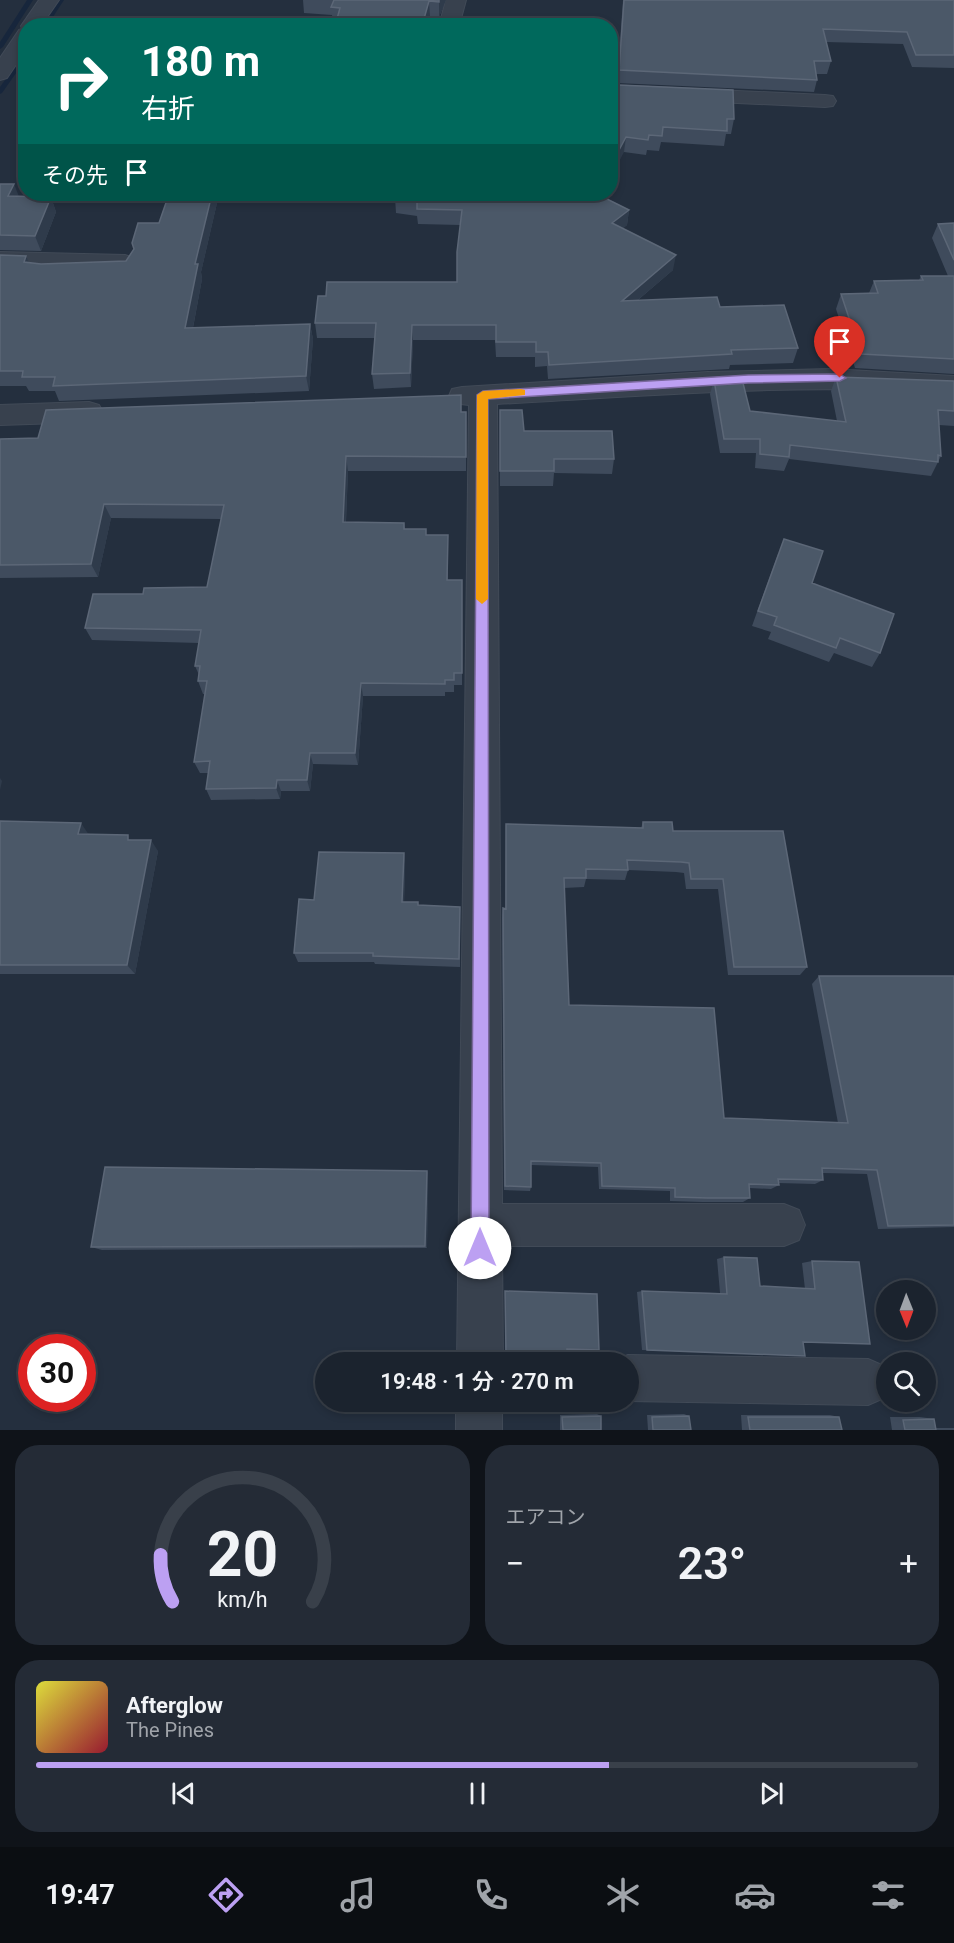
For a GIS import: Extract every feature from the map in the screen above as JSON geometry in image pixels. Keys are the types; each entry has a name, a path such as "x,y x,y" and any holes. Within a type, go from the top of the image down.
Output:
{"street":[{"path":"37,18 49,0"},
{"path":"451,18 456,0"},
{"path":"0,74 18,51"},
{"path":"618,91 825,101"},
{"path":"0,260 125,263"},
{"path":"435,397 817,377 887,378 954,385"},
{"path":"480,1352 483,395"},
{"path":"0,415 118,410"},
{"path":"480,1225 784,1225"},
{"path":"639,1378 868,1382"},
{"path":"479,1412 479,1430"}],"building":[{"path":"334,0 439,0 439,2 429,1 424,18 337,18 340,8 331,7"},
{"path":"624,0 954,0 954,55 916,55 907,32 823,29 831,61 814,61 817,80 619,70"},
{"path":"618,85 733,90 734,119 727,119 727,131 663,127 662,136 649,135 648,140 626,137 618,152"},
{"path":"0,184 14,184 8,196 18,196 18,201 49,201 35,236 0,235"},
{"path":"167,201 210,201 195,264 198,264 185,328 310,324 306,376 53,386 55,377 22,377 23,371 0,371 0,255 26,256 24,262 41,264 126,261 134,249 132,243 138,223 159,223"},
{"path":"417,201 611,201 629,210 612,223 676,255 622,301 717,297 720,307 784,305 798,348 731,350 732,354 549,365 548,352 536,352 536,342 496,342 496,325 412,325 410,373 372,374 376,323 315,323 318,296 326,296 327,282 457,282 457,252 462,210 417,209"},
{"path":"954,223 954,260 938,224"},
{"path":"921,276 954,276 954,359 861,354 841,294 878,293 874,281 923,280"},
{"path":"836,377 954,381 954,411 938,410 941,456 938,455 938,462 790,445 789,457 760,454 760,439 724,439 714,380 742,379 750,411 846,422"},
{"path":"461,395 461,412 466,412 466,457 346,456 343,522 404,523 404,529 426,529 426,535 448,535 447,580 462,580 462,673 454,673 454,680 445,680 445,684 361,683 355,753 310,753 307,780 277,780 276,788 206,789 210,761 194,762 207,681 198,681 200,666 195,666 201,630 85,628 93,594 143,594 144,588 207,587 224,505 104,504 91,564 0,565 0,439 38,438 46,410"},
{"path":"500,410 522,410 524,431 612,431 614,459 554,459 554,471 500,471"},
{"path":"784,539 823,551 812,583 894,614 880,653 840,638 836,648 774,625 777,617 758,611"},
{"path":"0,821 81,823 78,834 128,835 128,840 151,840 127,965 0,965"},
{"path":"643,822 672,822 673,831 783,831 807,967 734,967 723,879 691,879 689,863 627,860 628,870 586,869 586,878 564,878 569,1005 714,1008 724,1118 848,1123 819,976 954,976 954,1225 888,1226 877,1170 822,1168 823,1180 778,1179 779,1185 749,1184 750,1198 708,1198 675,1197 675,1188 602,1186 601,1163 531,1161 531,1187 505,1186 503,908 506,909 506,824 643,828"},
{"path":"319,852 404,853 402,902 460,907 459,959 373,956 373,953 294,953 299,899 314,900"},
{"path":"105,1167 427,1171 425,1246 91,1247"},
{"path":"724,1257 757,1258 760,1286 815,1289 812,1261 859,1262 870,1344 803,1342 805,1356 647,1350 642,1291 727,1294"},
{"path":"505,1291 597,1294 599,1350 506,1352"},
{"path":"601,1416 601,1430 563,1430 562,1417"},
{"path":"689,1416 691,1430 653,1430 652,1417"},
{"path":"748,1417 839,1417 842,1430 750,1430"},
{"path":"934,1419 936,1430 905,1430 903,1420"}],"waterway":[{"path":"19,18 30,0"},
{"path":"49,18 61,0"},
{"path":"0,47 18,19"},
{"path":"0,92 18,65"}],"slow traffic":[{"path":"482,599 483,395 521,393"}],"route":[{"path":"480,1248 483,395 748,379 840,378"}]}
